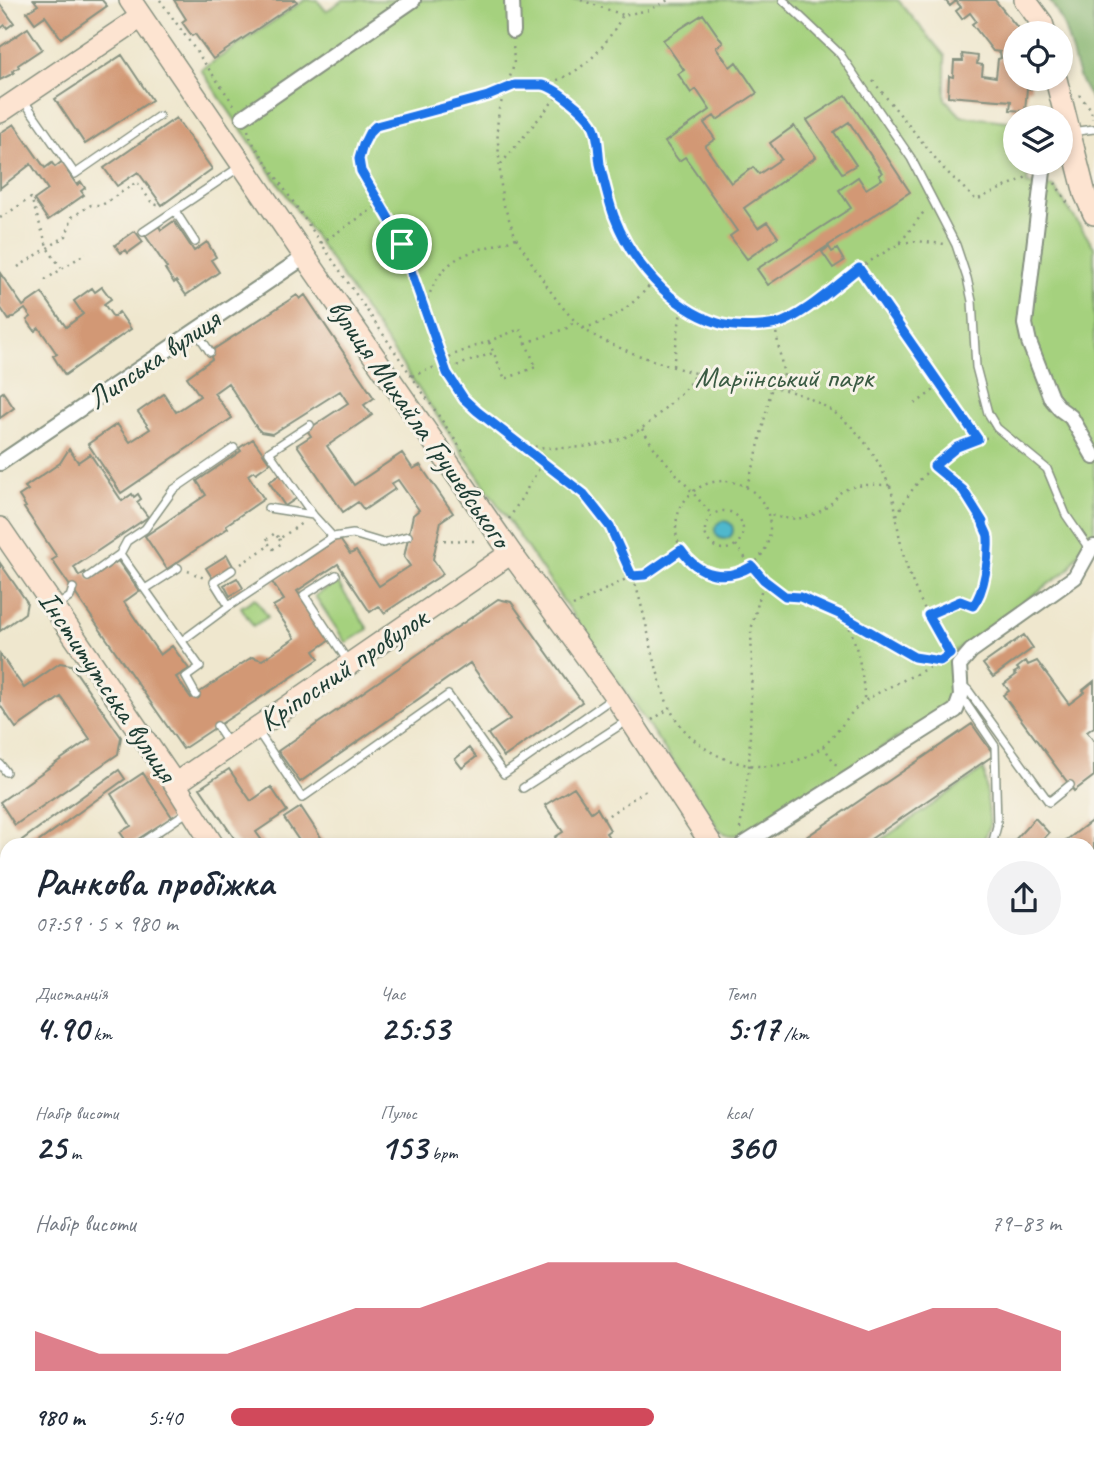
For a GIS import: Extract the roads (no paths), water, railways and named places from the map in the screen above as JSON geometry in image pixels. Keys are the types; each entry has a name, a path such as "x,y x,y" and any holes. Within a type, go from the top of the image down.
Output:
{"main road":[{"path":"1025,0 1041,21"},
{"path":"0,112 22,98 136,8"},
{"name":"вулиця Михайла Грушевського","path":"136,8 244,164 314,250 511,553 615,696 640,720 708,838"},
{"path":"1073,156 1089,197 1084,214"},
{"name":"Інститутська вулиця","path":"0,528 175,784 208,838"},
{"name":"Кріпосний провулок","path":"175,784 511,553"}],"street":[{"path":"243,117 413,0"},
{"path":"512,0 513,31"},
{"path":"1046,175 1025,324 1051,398 1060,409 1071,416 1094,457"},
{"name":"Липська вулиця","path":"0,463 314,250"},
{"path":"743,838 956,710 960,689 959,665 971,651 1075,577 1092,548"}],"lane":[{"path":"783,0 840,54 911,158 956,245 972,302 976,367 988,413 997,428 1047,469 1066,515 1092,548"},
{"path":"22,98 75,174 159,116"},
{"path":"1073,133 1094,128"},
{"path":"143,232 244,164"},
{"path":"174,211 195,242"},
{"path":"196,330 210,352"},
{"path":"310,425 270,452 313,515 332,537"},
{"path":"89,577 120,554 127,541 145,528 173,490 234,448"},
{"path":"268,508 313,515"},
{"path":"183,640 332,537 353,534 383,543 408,536"},
{"path":"120,554 200,667 186,677 196,695"},
{"path":"145,589 178,568"},
{"path":"229,606 214,582 232,570"},
{"path":"336,575 304,595 349,664"},
{"path":"55,608 71,597 73,588"},
{"path":"960,689 968,690 1049,802 1070,785"},
{"path":"960,689 995,746 997,826 994,838"},
{"path":"256,729 302,798 448,695 504,774 615,696"},
{"path":"523,788 640,720"},
{"path":"217,726 230,746"},
{"path":"0,764 6,772"},
{"path":"148,838 190,810"}],"water":[{"path":"724,521 730,524 733,530 730,536 724,539 718,536 715,530 718,524"}],"park label":[{"name":"Маріїнський парк","path":"784,377"}]}
